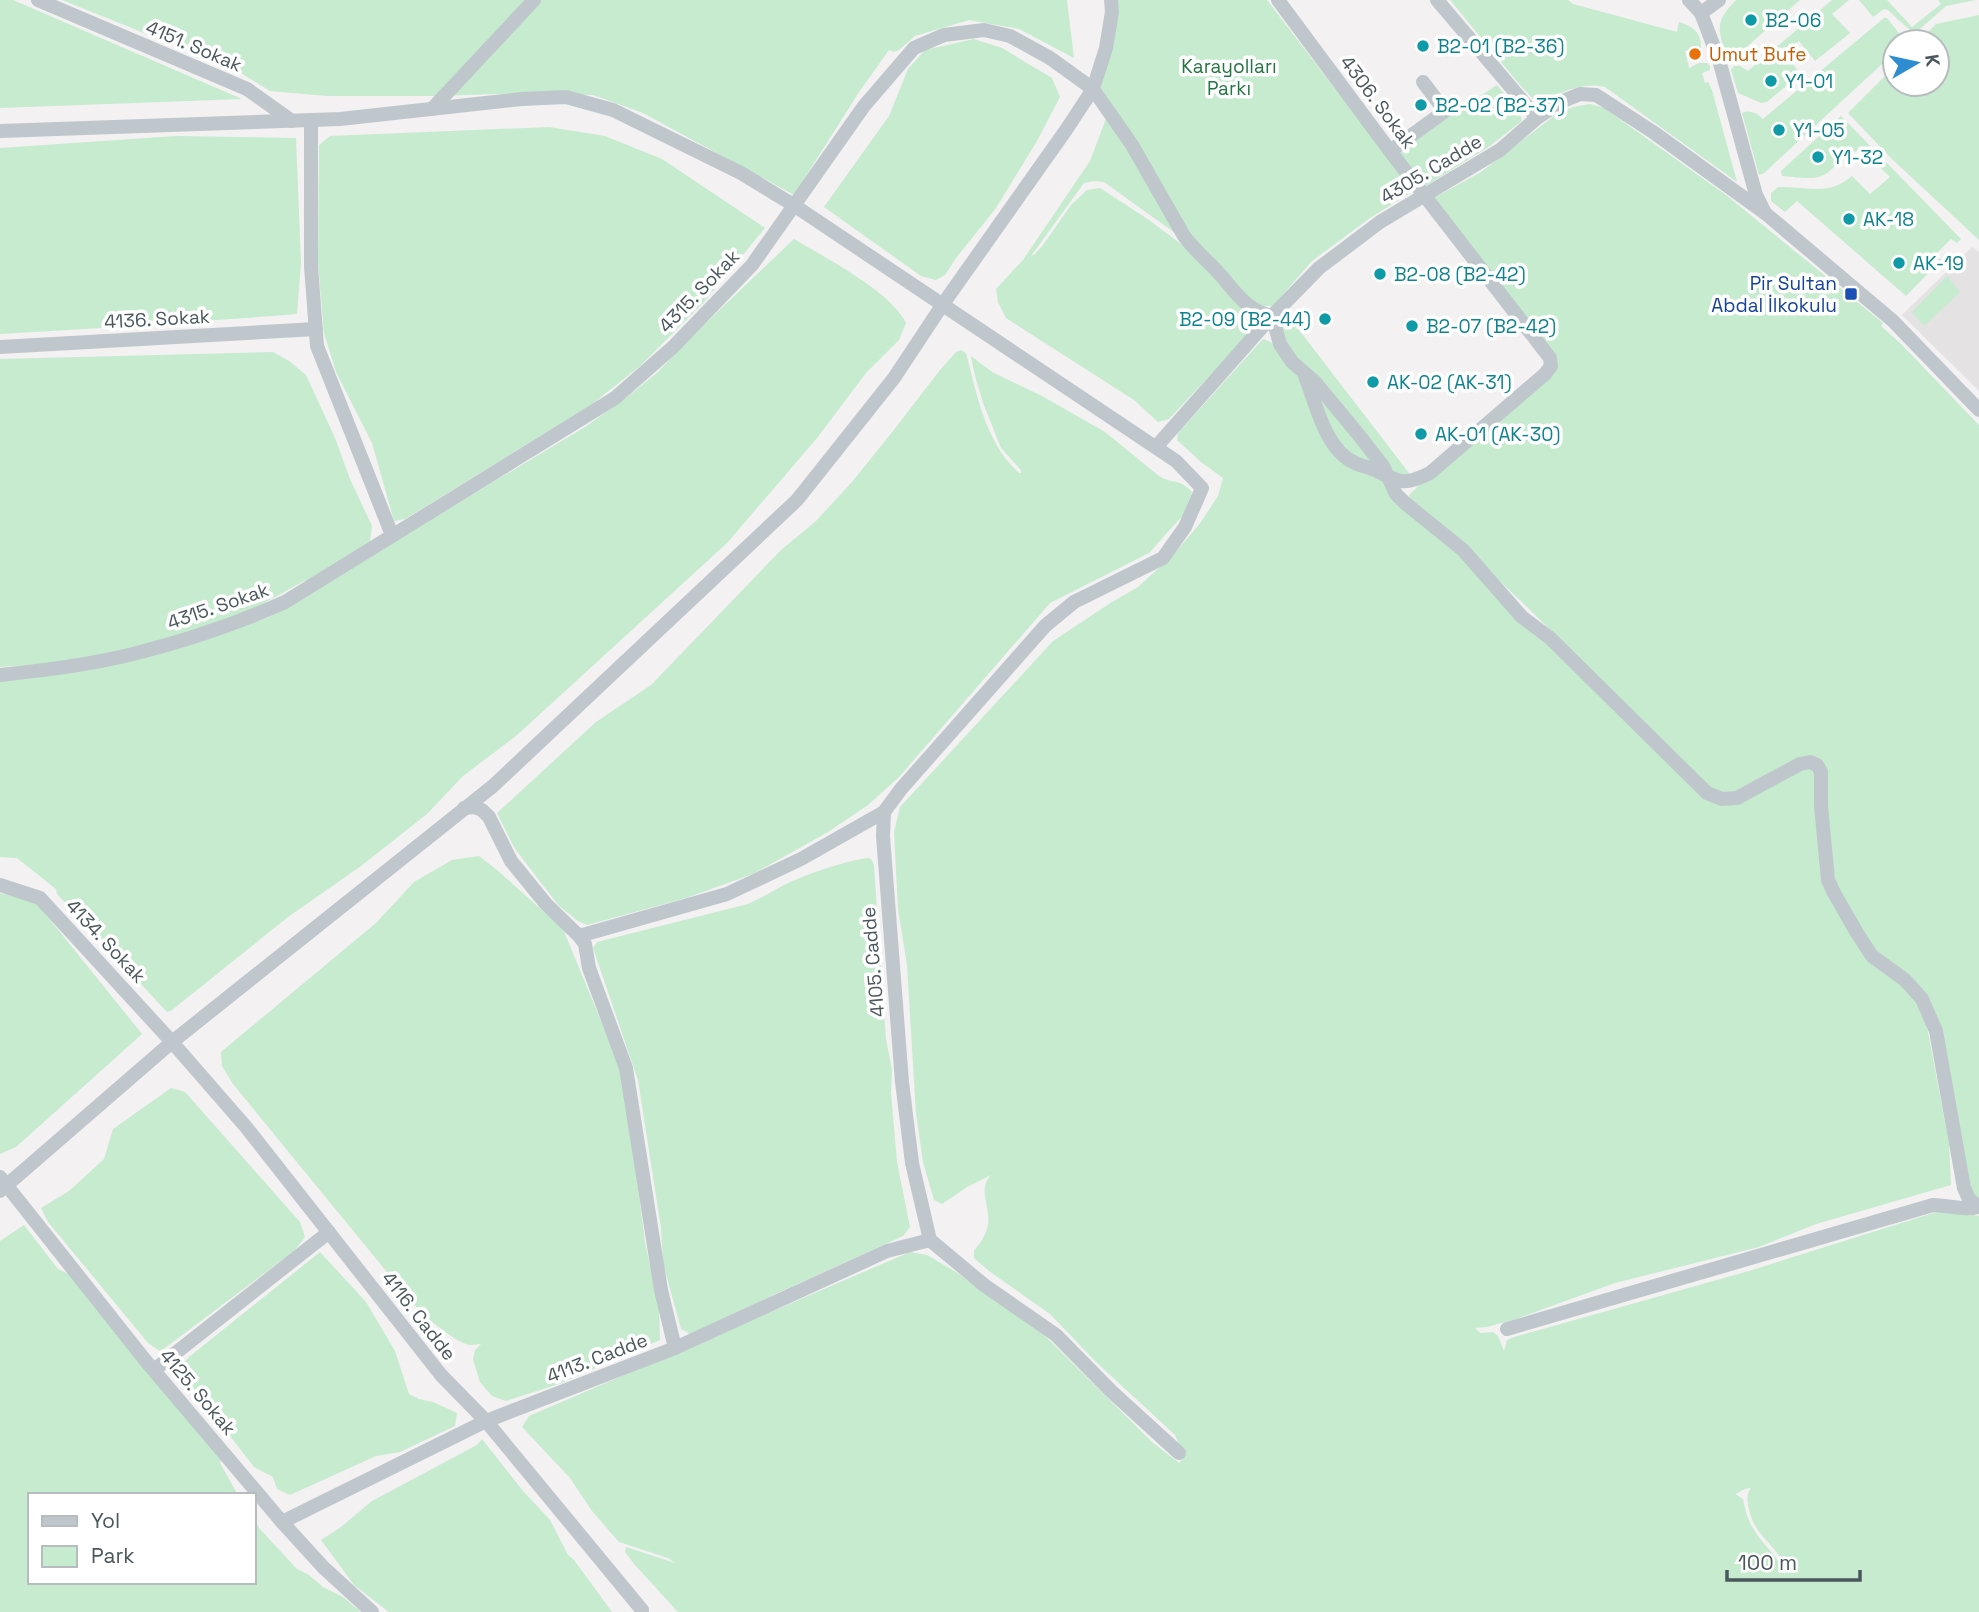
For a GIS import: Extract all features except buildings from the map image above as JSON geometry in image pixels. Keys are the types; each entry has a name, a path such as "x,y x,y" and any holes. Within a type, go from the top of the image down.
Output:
{"street":[{"name":"4151. Sokak","path":"38,0 247,89 292,121"},
{"path":"432,109 534,0"},
{"path":"2,1184 172,1042 493,786 797,500 894,378 1093,89 1106,48 1112,12 1111,0"},
{"name":"4306. Sokak","path":"1278,0 1390,151 1550,358 1551,366 1545,374 1430,473 1413,482 1401,482 1388,477"},
{"path":"1437,0 1536,118"},
{"path":"1689,0 1701,13 1719,60 1756,195 1765,213"},
{"path":"1701,13 1719,0"},
{"name":"4315. Sokak","path":"0,675 131,654 241,622 285,602 615,398 673,347 752,265 873,96 914,48 944,35 984,30 1010,36 1050,58 1093,89 1132,145 1193,249 1216,270 1244,303 1260,314 1272,316"},
{"path":"1390,151 1445,111 1423,82"},
{"name":"4305. Cadde","path":"1156,447 1272,316 1319,268 1380,222 1500,150 1536,118 1580,94 1596,95 1653,132 1765,213 1893,321 1979,410"},
{"path":"0,131 340,119 522,99 566,97 613,110 741,173 795,206 1156,447 1176,461 1202,488 1185,527 1163,558 1074,602 1045,626 901,789 884,812 802,859 727,894 579,936"},
{"path":"311,120 311,266 317,346 392,535"},
{"path":"1272,316 1280,344 1292,362 1315,382 1359,434 1383,466 1396,494 1463,550 1522,617 1550,638 1707,793 1722,799 1737,798 1800,764 1810,762 1817,765 1821,772 1821,806 1828,880 1872,956 1905,980 1922,999 1930,1015 1936,1031 1964,1188 1969,1199 1979,1207"},
{"name":"4136. Sokak","path":"0,347 316,329"},
{"path":"1303,372 1325,430 1339,450 1353,463 1388,477"},
{"path":"464,808 474,807 489,817 510,862 585,944 589,968 626,1068 661,1290 675,1348"},
{"name":"4105. Cadde","path":"884,812 885,862 902,1082 912,1163 930,1240"},
{"name":"4134. Sokak","path":"0,885 40,898 172,1042"},
{"name":"4116. Cadde","path":"172,1042 246,1127 441,1375 486,1422 642,1609"},
{"name":"4125. Sokak","path":"2,1184 282,1522 323,1567 372,1612"},
{"path":"1507,1329 1933,1205 1971,1209 1979,1207"},
{"path":"154,1370 329,1232"},
{"path":"930,1240 984,1285 1056,1335 1111,1391 1179,1453"},
{"name":"4113. Cadde","path":"282,1522 486,1422 675,1348 887,1251 930,1240"}],"shaded area":[{"path":"1972,247 1979,252 1979,391 1902,315"}],"green space":[{"path":"0,0 13,0 242,99 0,108"},
{"path":"62,0 1067,0 1074,58 1019,29 969,20 915,36 899,50 889,50 794,195 643,113 593,95 527,93 327,96 270,91 236,70"},
{"name":"Karayolları Parkı","path":"1117,0 1267,0 1413,191 1370,218 1312,261 1273,306 1249,301 1193,243 1101,92 1102,73"},
{"path":"1450,0 1568,0 1573,4 1677,32 1679,22 1692,28 1700,37 1701,48 1685,51 1689,68 1699,63 1707,63 1710,66 1710,70 1702,73 1705,83 1708,82 1712,90 1737,182 1605,87 1579,87 1538,104"},
{"path":"1736,0 1800,0 1736,54 1725,51 1720,35 1720,23 1725,12"},
{"path":"1832,0 1849,0 1832,14 1850,33 1815,61 1799,41 1778,55 1788,65 1792,63 1800,74 1767,102 1761,103 1738,93 1731,70 1734,66 1748,71"},
{"path":"1859,0 1887,0 1912,27 1941,4 1938,0 1976,0 1946,6 1921,28 1908,28 1884,9 1873,17"},
{"path":"1979,15 1979,240 1893,160 1848,113 1881,80 1881,98 1951,98 1951,28 1932,28 1936,24"},
{"path":"1884,18 1895,28 1881,28 1881,65 1759,175 1742,113 1751,112 1763,119"},
{"path":"974,39 1002,48 1052,78 1060,97 996,208 945,275 936,280 921,276 824,207 889,116 908,69 925,50"},
{"path":"1497,85 1520,114 1522,121 1487,148 1424,187 1397,152 1399,149"},
{"path":"1590,104 1604,108 1726,195 1883,323 1881,326 1979,425 1979,1201 1970,1192 1934,1012 1874,954 1833,884 1823,761 1817,757 1808,758 1739,793 1718,796 1525,605 1453,537 1410,503 1409,495 1422,482 1552,372 1434,198 1481,172 1558,113"},
{"path":"1107,116 1182,238 1104,182 1094,181 1084,183 1031,256 1043,245 1071,205 1087,190 1100,188 1185,247 1245,308 1257,329 1239,344 1169,419 1158,422 1134,400 1006,318 998,302 996,289 1023,260 1090,161"},
{"path":"1841,116 1961,239 1957,243 1951,239 1936,254 1941,260 1906,296 1797,201 1785,212 1771,201 1771,193 1778,187 1825,188 1852,176 1870,194 1890,177 1860,148 1855,152 1850,148 1834,167 1822,176 1782,176 1781,171"},
{"path":"549,127 605,136 662,159 765,228 704,302 640,366 591,405 405,519 394,521 372,443 336,372 324,333 318,263 319,145 330,136"},
{"path":"176,136 296,138 301,263 297,314 0,334 0,148"},
{"path":"794,239 856,276 886,299 906,323 899,340 866,373 817,438 727,543 516,736 463,776 427,814 361,866 288,917 167,1012 57,894 56,889 17,858 0,857 0,681 223,632 267,618 303,599 338,575 585,427 627,397 658,372"},
{"path":"1947,276 1960,292 1924,326 1912,312"},
{"path":"1286,313 1412,477 1398,476 1299,365 1283,340 1280,326"},
{"path":"1263,339 1277,345 1305,384 1331,445 1385,483 1724,802 1799,767 1816,770 1822,844 1851,936 1897,978 1924,1011 1949,1143 1951,1185 1816,1224 1759,1247 1615,1283 1516,1319 1475,1328 1480,1333 1493,1332 1498,1336 1504,1351 1507,1340 1514,1337 1749,1271 1946,1209 1979,1216 1979,1612 678,1612 635,1565 625,1552 626,1547 675,1563 668,1558 619,1542 592,1511 570,1478 522,1427 529,1416 910,1252 927,1255 956,1272 1043,1334 1152,1442 1179,1463 1184,1457 1175,1435 1096,1362 1050,1314 974,1258 974,1251 988,1225 985,1186 991,1175 942,1204 934,1200 923,1162 916,1114 907,965 898,909 894,832 900,807 1053,641 1138,587 1175,553 1201,522 1218,496 1223,478 1177,440 1178,433","holes":["1751,1488 1747,1500 1755,1526 1776,1551 1785,1567 1785,1575 1779,1562 1752,1527 1743,1499 1735,1494"]},
{"path":"961,350 966,353 990,432 1007,461 1019,473 1021,470 1001,448 983,403 971,356 992,372 1042,396 1105,432 1159,476 1188,488 1192,492 1183,515 1149,553 1050,603 899,777 868,805 828,832 753,874 686,898 587,925 578,921 559,906 515,849 497,813 596,722 651,685 781,550 816,521 852,482 940,370"},
{"path":"273,352 306,375 372,526 370,542 318,576 212,628 132,651 61,663 0,667 0,359"},
{"path":"1312,385 1375,463 1363,465 1330,435"},
{"path":"479,856 563,929 617,1060 624,1081 645,1242 659,1308 660,1340 559,1384 506,1401 492,1396 480,1382 473,1359 475,1350 481,1344 463,1343 446,1333 409,1299 233,1084 222,1066 221,1052 376,923 414,882 452,860"},
{"path":"869,858 874,866 886,1039 892,1070 891,1093 897,1162 910,1227 903,1236 692,1335 681,1329 663,1263 661,1228 638,1080 593,948 597,942 748,904 806,876 839,864"},
{"path":"0,893 35,901 142,1034 16,1147 0,1154"},
{"path":"171,1088 185,1092 300,1222 305,1237 294,1251 160,1351 148,1343 48,1222 41,1208 69,1191 104,1159 113,1129"},
{"path":"24,1225 58,1269 71,1275 221,1458 220,1463 237,1493 28,1493 28,1584 256,1584 256,1522 297,1569 343,1597 361,1612 0,1612 0,1241"},
{"path":"320,1252 366,1302 395,1351 409,1394 457,1413 455,1426 400,1452 376,1456 290,1495 277,1489 273,1477 254,1467 179,1367"},
{"path":"482,1439 550,1520 568,1555 612,1612 389,1612 354,1585 321,1540 372,1501 477,1445"}],"place":[{"name":"B2-06","path":"1751,20"},
{"name":"B2-01 (B2-36)","path":"1423,46"},
{"name":"Umut Bufe","path":"1695,54"},
{"name":"Y1-01","path":"1771,81"},
{"name":"B2-02 (B2-37)","path":"1421,105"},
{"name":"Y1-05","path":"1779,130"},
{"name":"Y1-32","path":"1818,157"},
{"name":"AK-18","path":"1849,219"},
{"name":"AK-19","path":"1899,263"},
{"name":"B2-08 (B2-42)","path":"1380,274"},
{"name":"Pir Sultan Abdal İlkokulu","path":"1851,294"},
{"name":"B2-09 (B2-44)","path":"1325,319"},
{"name":"B2-07 (B2-42)","path":"1412,326"},
{"name":"AK-02 (AK-31)","path":"1373,382"},
{"name":"AK-01 (AK-30)","path":"1421,434"}]}
